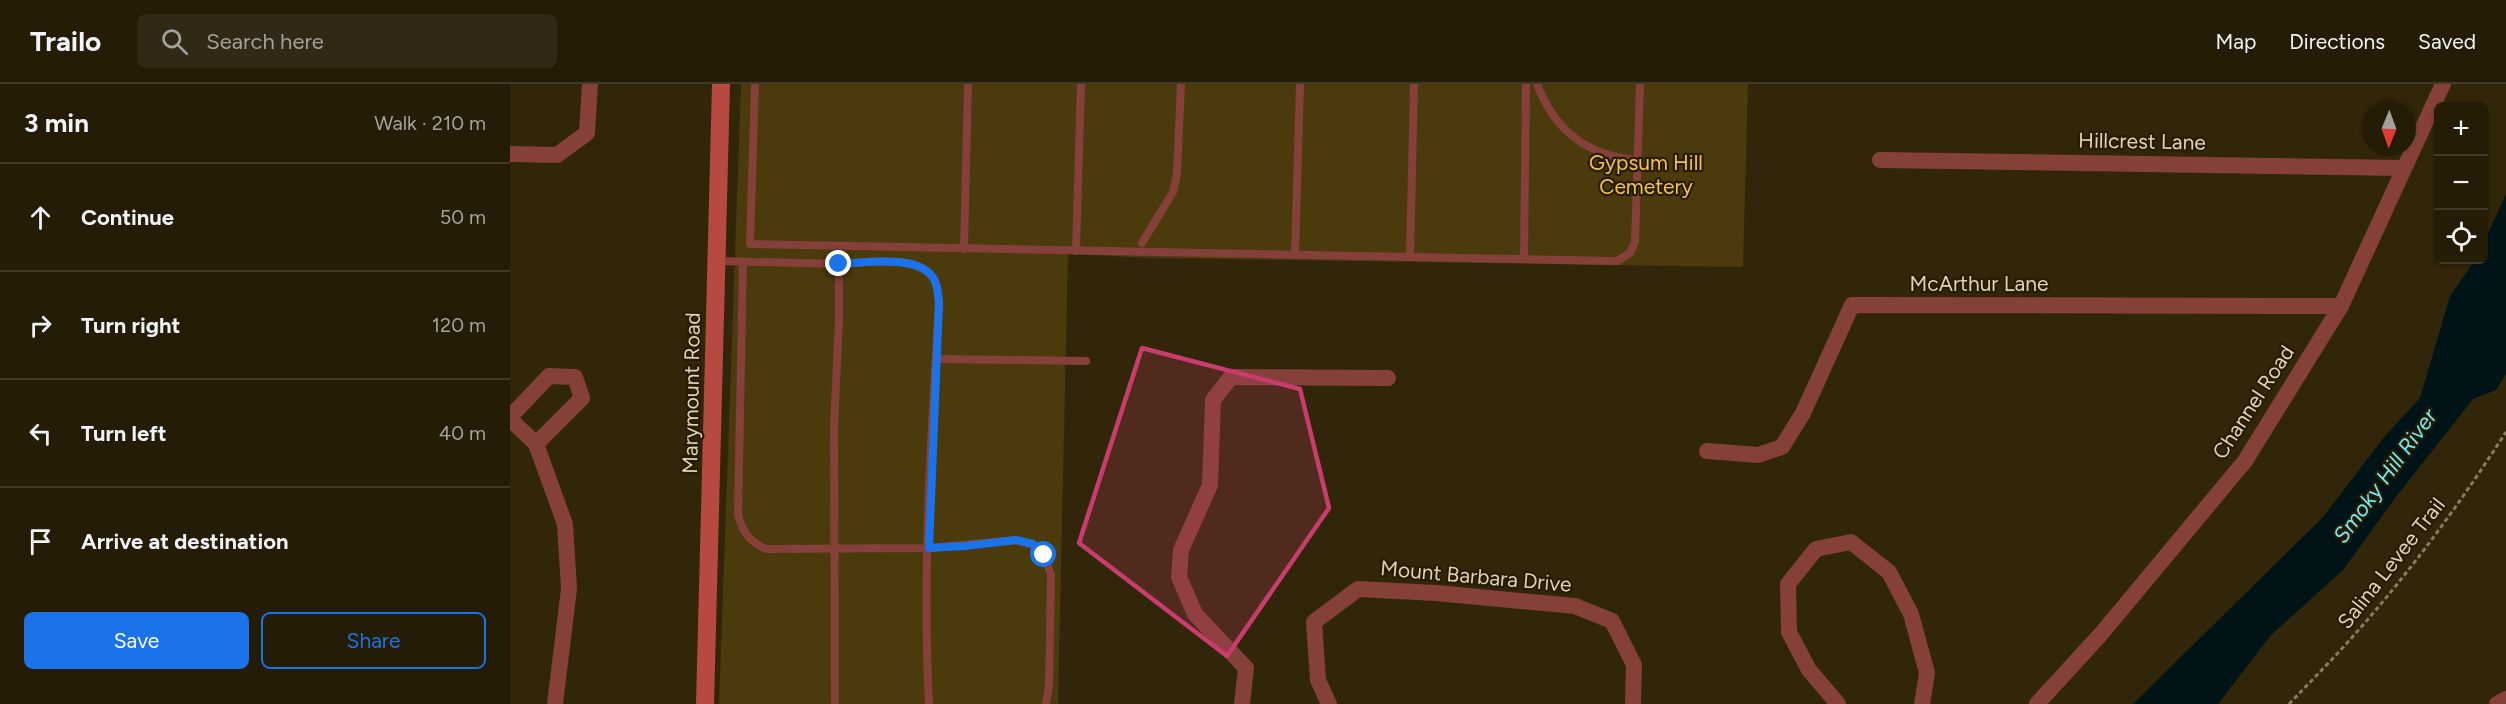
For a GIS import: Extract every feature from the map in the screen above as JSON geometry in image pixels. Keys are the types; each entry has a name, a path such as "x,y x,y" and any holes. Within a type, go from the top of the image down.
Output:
{"street":[{"path":"510,154 557,155 587,133 590,84"},
{"name":"Marymount Road","path":"705,704 721,84"},
{"name":"Channel Road","path":"2037,704 2102,634 2245,461 2341,306 2443,84"},
{"name":"Hillcrest Lane","path":"1880,160 2404,168"},
{"name":"McArthur Lane","path":"1707,451 1758,455 1782,447 1803,413 1852,306 2341,306"},
{"path":"536,444 582,398 575,377 549,376 510,418 536,444 565,524 569,589 555,704"},
{"path":"1242,704 1246,668 1195,614 1179,577 1181,550 1210,485 1213,400 1231,377 1388,378"},
{"path":"1838,704 1809,670 1789,632 1788,584 1816,549 1851,542 1890,572 1911,614 1927,673 1922,704"},
{"name":"Mount Barbara Drive","path":"1329,704 1318,680 1314,622 1358,589 1436,593 1575,606 1612,621 1634,664 1633,704"},
{"path":"2497,704 2506,699"}],"lane":[{"path":"755,84 750,244 1617,261 1630,253 1635,242 1640,84"},
{"path":"964,249 968,84"},
{"path":"1076,251 1081,84"},
{"path":"1142,243 1173,192 1177,174 1181,84"},
{"path":"1295,255 1300,84"},
{"path":"1410,257 1414,84"},
{"path":"1524,259 1526,84"},
{"path":"1537,84 1548,110 1567,133 1595,151 1620,159 1638,160"},
{"path":"717,261 839,264 910,262 925,269 935,281 939,303 926,654 929,704"},
{"path":"743,261 738,515 743,532 752,543 766,549 929,548 1016,540 1033,544 1044,555 1050,575 1046,704"},
{"path":"835,704 834,426 840,320 839,264"},
{"path":"936,359 1086,361"}],"path":[{"name":"Salina Levee Trail","path":"2289,704 2355,634 2392,589 2446,520 2506,432"}],"highlighted area":[{"path":"1142,348 1300,389 1329,508 1227,656 1079,543"}],"green space":[{"name":"Gypsum Hill Cemetery","path":"741,84 1748,84 1743,267 1151,258 1068,254 1058,704 719,704"}],"water":[{"name":"Smoky Hill River","path":"2506,194 2506,374 2496,390 2473,399 2395,498 2343,570 2271,635 2218,704 2133,704 2323,517 2385,436 2420,398 2450,296 2472,264 2488,264 2488,233"}],"route":[{"path":"839,264 910,262 925,269 935,281 939,303 930,475 929,548 1016,540 1033,544 1044,555"}]}
